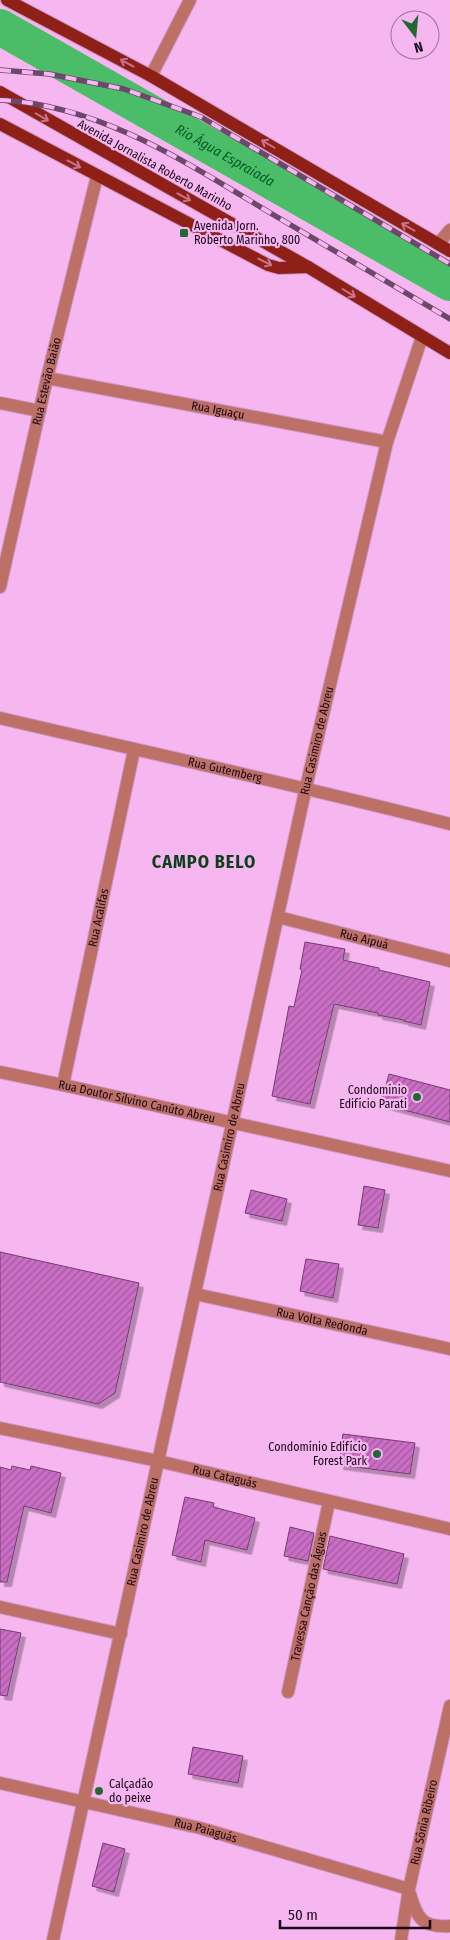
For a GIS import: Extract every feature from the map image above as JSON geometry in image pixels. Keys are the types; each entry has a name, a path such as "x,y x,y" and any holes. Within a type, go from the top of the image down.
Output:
{"main road":[{"path":"7,0 151,76 450,251"},
{"name":"Avenida Jornalista Roberto Marinho","path":"0,92 308,267 450,353"},
{"path":"0,124 268,264 279,268 308,267"}],"street":[{"path":"151,76 190,0"},
{"name":"Rua Estevão Baião","path":"0,586 47,378 97,176"},
{"path":"438,244 450,230"},
{"name":"Rua Casimiro de Abreu","path":"53,1940 306,788 387,442 422,337"},
{"name":"Rua Iguaçu","path":"47,378 387,442"},
{"path":"0,403 40,411"},
{"name":"Rua Gutemberg","path":"0,718 306,788 450,824"},
{"name":"Rua Acalifas","path":"63,1085 134,750"},
{"name":"Rua Aipuá","path":"278,917 450,961"},
{"name":"Rua Doutor Silvino Canúto Abreu","path":"0,1072 450,1171"},
{"name":"Rua Volta Redonda","path":"195,1294 450,1349"},
{"name":"Rua Cataguás","path":"0,1428 158,1461 450,1529"},
{"name":"Travessa Canção das Águas","path":"288,1692 329,1502"},
{"path":"0,1607 120,1634"},
{"name":"Rua Sônia Ribeiro","path":"401,1940 409,1889 450,1706"},
{"name":"Rua Paiaguás","path":"0,1783 200,1828 409,1889"},
{"path":"409,1889 416,1913 421,1919 430,1924 450,1926"}],"building":[{"path":"305,942 345,949 343,960 430,982 421,1025 378,1015 378,1013 334,1004 310,1104 272,1096 289,1006 294,1007 302,970 300,969"},
{"name":"Condomínio Edifício Parati","path":"389,1074 450,1090 450,1122 381,1104"},
{"path":"364,1186 385,1190 378,1228 358,1225"},
{"path":"251,1190 287,1199 282,1221 245,1213"},
{"path":"0,1252 139,1283 115,1393 98,1404 0,1382"},
{"path":"306,1259 339,1264 333,1298 300,1291"},
{"name":"Condomínio Edifício Forest Park","path":"343,1434 415,1443 410,1474 339,1465"},
{"path":"12,1466 30,1470 31,1466 61,1473 51,1513 24,1506 7,1582 0,1582 0,1467 11,1470"},
{"path":"185,1497 214,1503 213,1507 255,1518 247,1550 205,1540 201,1562 172,1555"},
{"path":"290,1527 314,1533 308,1561 284,1556"},
{"path":"330,1536 404,1554 397,1584 323,1569"},
{"path":"0,1629 21,1633 7,1696 0,1695"},
{"path":"193,1747 243,1756 238,1783 188,1774"},
{"path":"103,1843 125,1849 114,1892 92,1886"}],"waterway":[{"name":"Rio Água Espraiada","path":"0,27 450,283"}],"railway":[{"path":"0,70 49,74 124,89 201,117 450,264"},
{"path":"0,100 36,104 72,112 140,139 204,173 450,319"}],"place":[{"name":"Avenida Jorn. Roberto Marinho, 800","path":"184,233"},
{"name":"Condomínio Edifício Parati","path":"417,1097"},
{"name":"Condomínio Edifício Forest Park","path":"377,1454"},
{"name":"Calçadâo do peixe","path":"99,1791"}],"district":[{"name":"CAMPO BELO","path":"204,862"}]}
